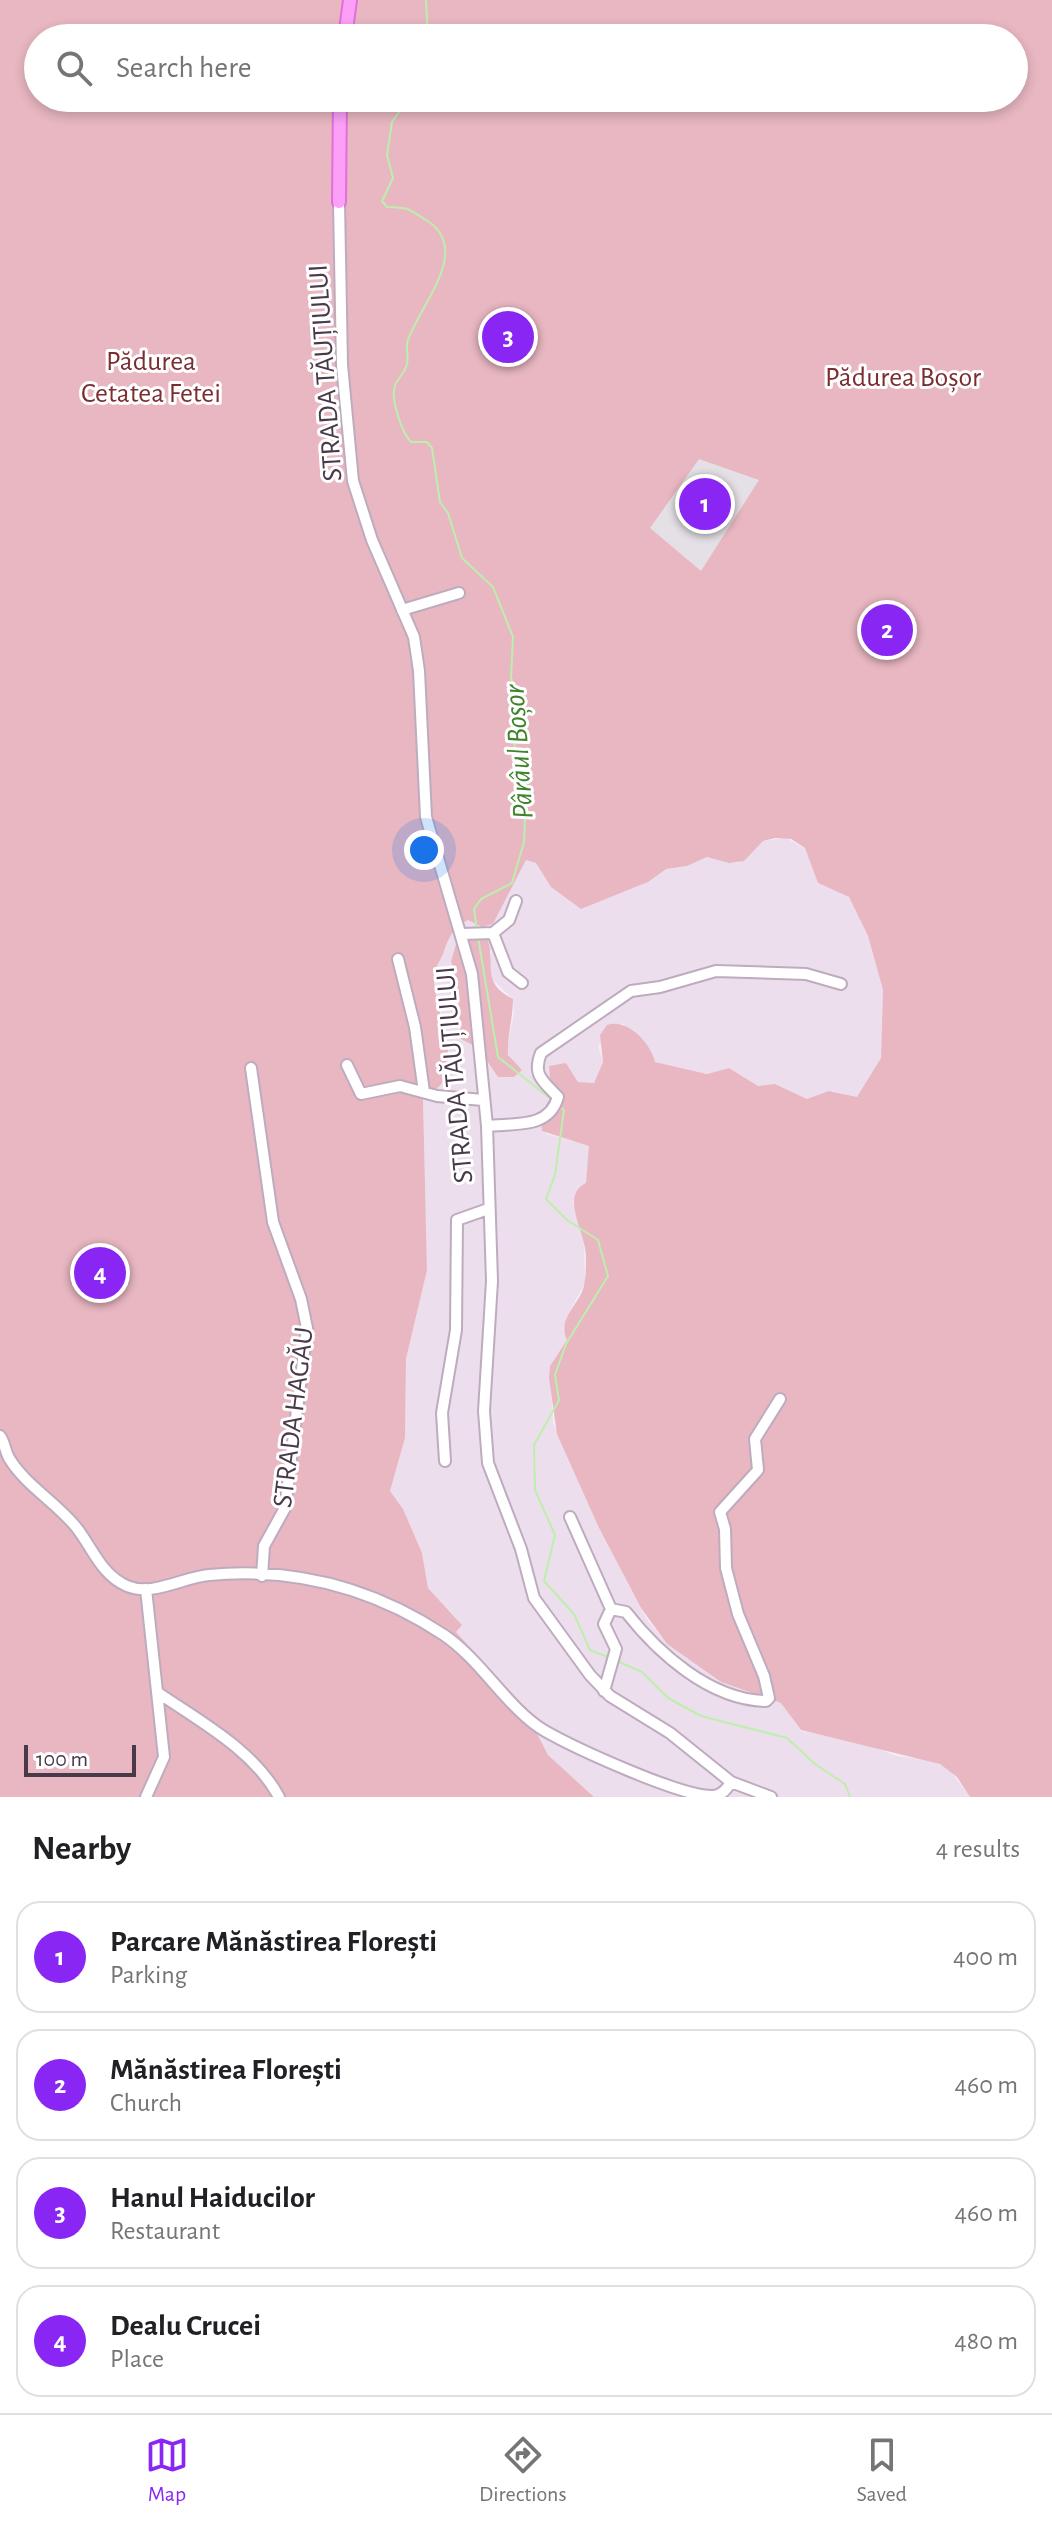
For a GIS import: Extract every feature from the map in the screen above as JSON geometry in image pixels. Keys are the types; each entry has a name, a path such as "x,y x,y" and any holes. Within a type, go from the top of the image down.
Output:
{"main road":[{"path":"347,24 350,0"},
{"name":"STRADA TĂUȚIULUI","path":"339,202 340,112"}],"street":[{"name":"STRADA TĂUȚIULUI","path":"339,202 342,365 350,467 360,509 414,637 419,671 426,817 472,974 487,1126 492,1281 484,1411 488,1463 521,1549 534,1598 604,1691 670,1733 731,1782 771,1797"},
{"path":"402,610 459,593"},
{"path":"462,934 493,933 509,920 516,901"},
{"path":"493,933 508,972 522,983"},
{"path":"398,959 415,1027 424,1092"},
{"path":"487,1126 543,1121 554,1112 558,1097 537,1076 535,1067 541,1053 549,1044 631,991 660,987 716,971 806,974 841,984"},
{"path":"347,1065 361,1094 400,1086 483,1100"},
{"name":"STRADA HAGĂU","path":"251,1068 273,1222 301,1299 307,1328 285,1508 264,1546 262,1576"},
{"path":"445,1461 442,1413 456,1330 457,1220 488,1209"},
{"path":"611,1609 626,1612 645,1637 710,1685 747,1699 766,1701 769,1698 764,1676 738,1614 726,1568 725,1529 720,1512 758,1470 755,1439 780,1399"},
{"path":"0,1436 9,1458 78,1530 87,1549 104,1568 126,1586 146,1589 209,1575 320,1578 376,1598 456,1643 545,1731 675,1789 713,1796 725,1791 731,1782"},
{"path":"570,1517 611,1609"},
{"path":"146,1589 164,1757 146,1797"},
{"path":"604,1691 615,1642 603,1620 611,1609"},
{"path":"157,1692 245,1755 271,1782 279,1797"}],"shaded area":[{"path":"699,459 759,480 701,571 650,528"},
{"path":"786,838 809,851 818,883 849,897 868,936 883,990 881,1058 857,1098 834,1091 807,1099 775,1084 758,1086 729,1068 707,1074 655,1062 623,1023 598,1046 603,1062 594,1083 578,1082 569,1067 550,1083 551,1094 542,1115 546,1134 590,1145 586,1184 573,1201 584,1232 585,1283 566,1318 563,1329 567,1340 550,1366 553,1423 599,1528 646,1618 667,1644 721,1682 782,1703 801,1731 866,1744 896,1756 930,1760 949,1769 970,1797 594,1797 548,1755 522,1704 456,1632 459,1621 428,1588 422,1553 390,1491 405,1438 406,1359 427,1270 423,1099 446,1061 445,1028 436,995 435,972 451,932 468,920 482,927 493,924 526,860 536,863 551,887 581,909 648,882 665,869 687,866 707,857 738,863 763,841","holes":["465,936 492,952 488,969 492,979 513,999 514,1013 507,1049 510,1060 498,1077 478,1048 466,1042 458,1028 457,982 451,961 456,944"]}],"green space":[{"path":"0,0 1052,0 1052,1797 970,1797 957,1777 940,1764 801,1730 781,1703 721,1682 667,1644 641,1608 599,1528 557,1434 550,1366 567,1340 566,1319 585,1281 585,1247 574,1206 578,1189 586,1183 589,1146 542,1131 541,1120 551,1094 549,1066 566,1063 578,1082 594,1083 603,1062 600,1035 607,1025 615,1024 637,1034 649,1047 655,1062 707,1074 729,1068 758,1086 775,1084 807,1099 829,1091 857,1097 881,1058 883,990 868,936 849,897 818,883 805,848 791,839 775,838 763,841 744,861 729,863 707,857 687,866 666,869 648,882 581,909 551,887 536,863 526,860 493,924 482,927 468,920 459,926 449,939 435,972 436,997 447,1044 447,1072 442,1083 423,1099 427,1270 406,1359 405,1438 390,1491 403,1509 422,1553 428,1588 462,1625 456,1632 522,1704 548,1755 594,1797 0,1797"},
{"path":"465,936 486,936 492,978 502,992 513,999 508,1055 522,1070 514,1077 498,1077 478,1048 461,1039 457,982 451,961 456,944"}],"waterway":[{"name":"Pârâul Boșor","path":"426,0 427,24"},
{"name":"Pârâul Boșor","path":"399,112 392,122 387,155 393,178 382,201 387,207 405,208 426,220 439,232 445,246 440,277 408,340 407,364 396,383 394,399 404,431 411,442 427,442 432,448 440,502 448,513 462,558 493,587 513,637 511,677 518,709 514,743 526,792 524,842 512,883 481,899 474,909 477,931"},
{"name":"Pârâul Boșor","path":"478,937 498,1057 551,1099"},
{"name":"Pârâul Boșor","path":"559,1106 564,1110 555,1175 546,1199 567,1220 598,1240 608,1276 566,1344 555,1375 559,1400 534,1445 535,1490 555,1535 544,1581 574,1614 590,1650 608,1657"},
{"name":"Pârâul Boșor","path":"617,1661 642,1672 668,1698 701,1716 787,1738 815,1764 845,1784 850,1797"}],"place":[{"name":"Hanul Haiducilor","path":"508,337"},
{"name":"Parcare Mănăstirea Florești","path":"705,504"},
{"name":"Mănăstirea Florești","path":"887,630"},
{"name":"Dealu Crucei","path":"100,1273"}],"park label":[{"name":"Pădurea Cetatea Fetei","path":"151,376"},
{"name":"Pădurea Boșor","path":"903,376"}]}
